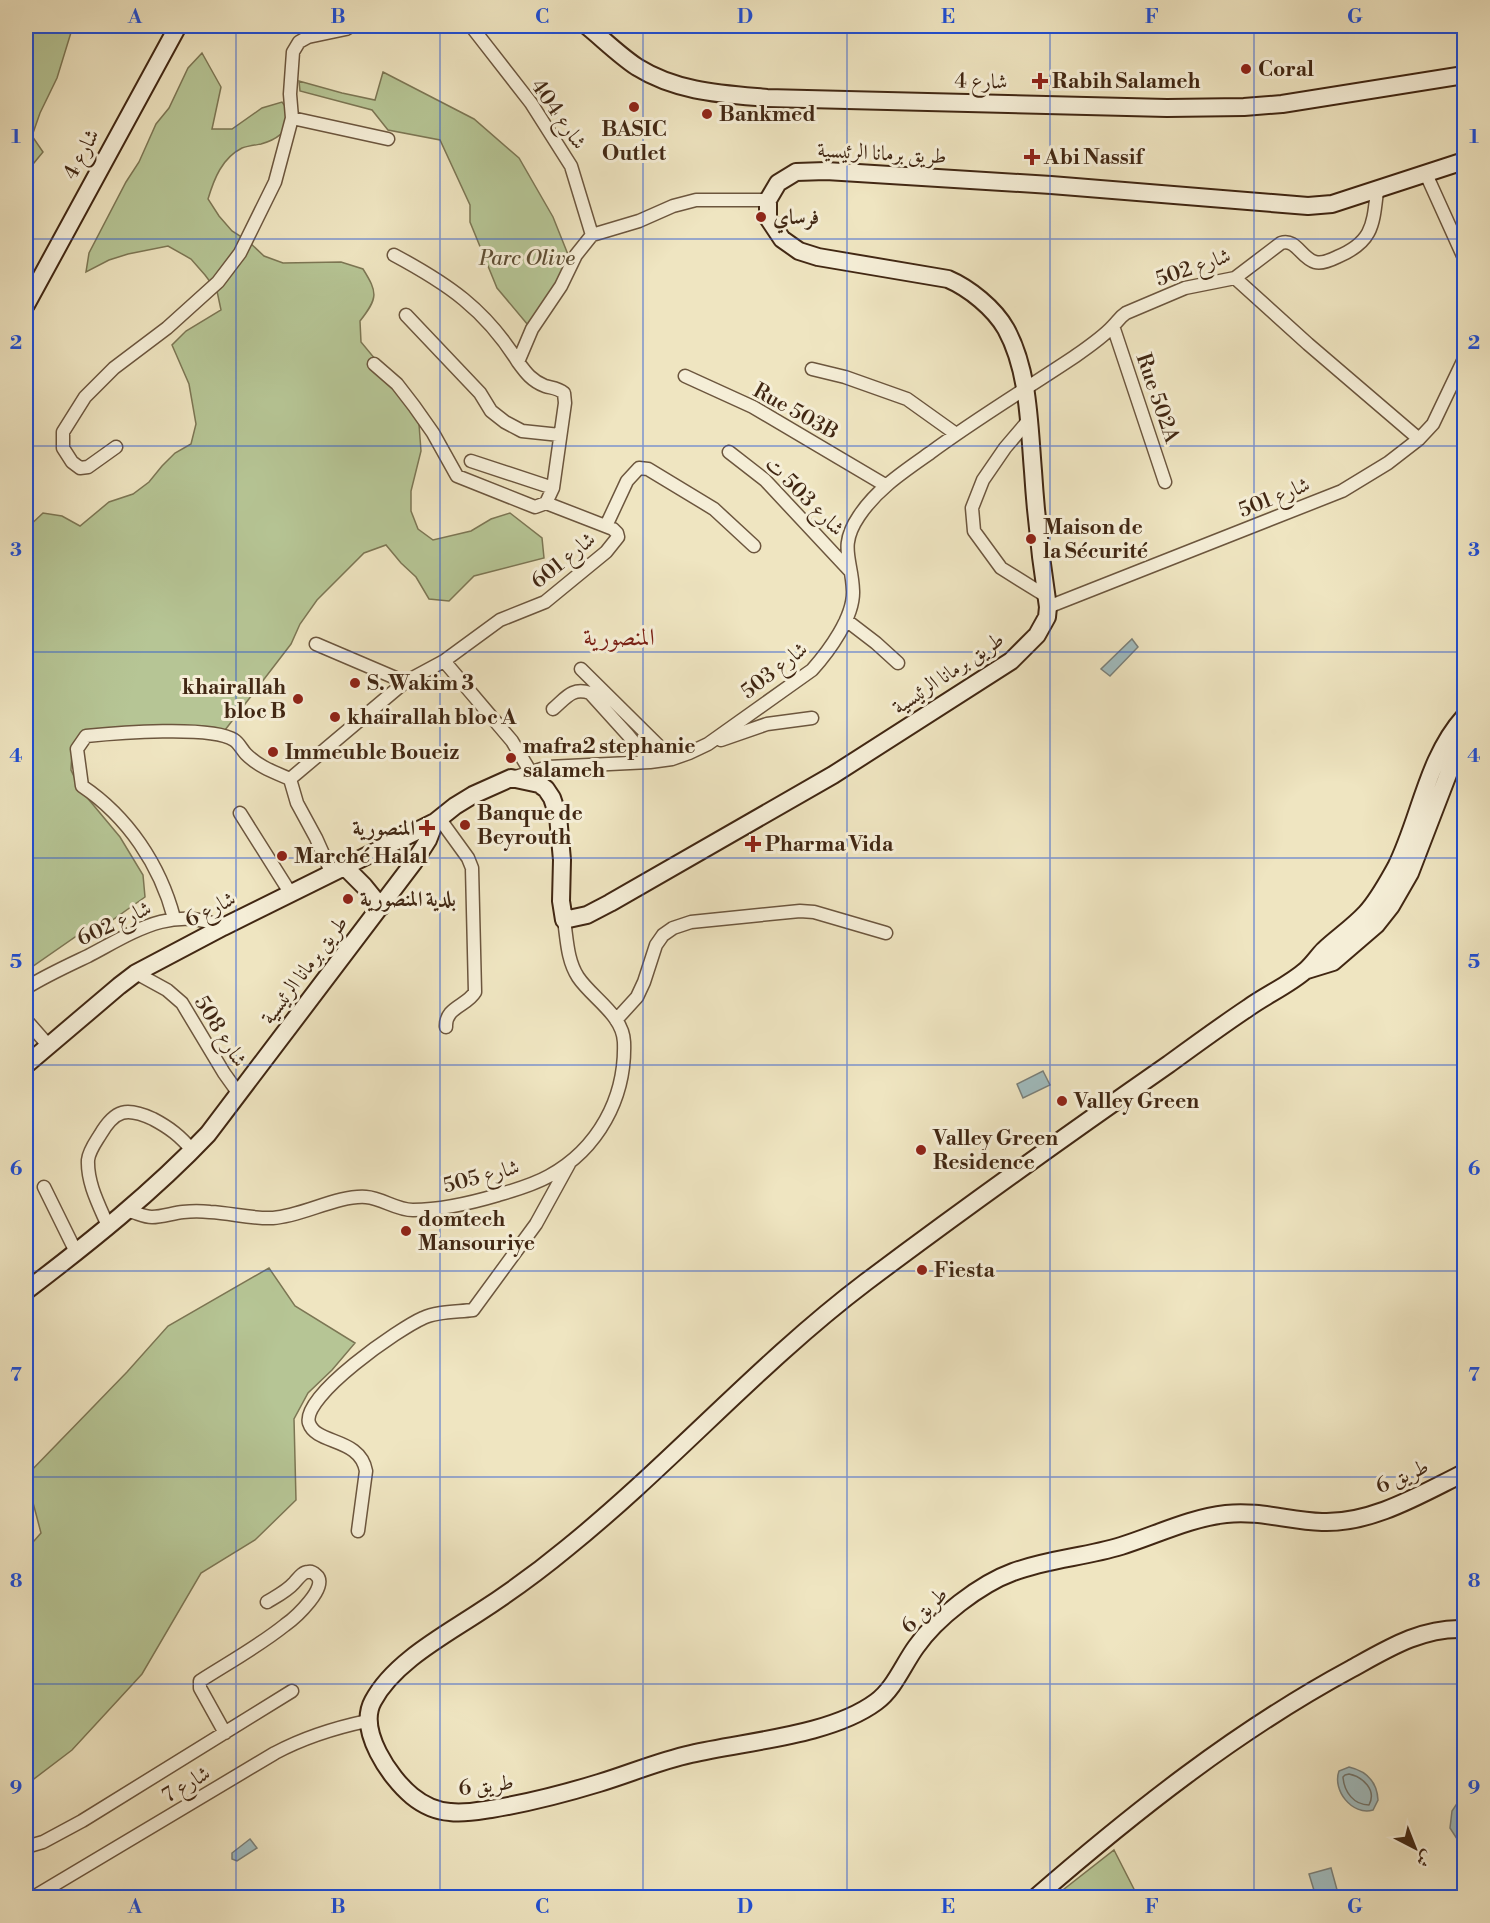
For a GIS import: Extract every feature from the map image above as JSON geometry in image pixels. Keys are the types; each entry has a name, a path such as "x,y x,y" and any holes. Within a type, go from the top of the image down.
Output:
{"street":[{"name":"شارع 4","path":"26,304 178,26"},
{"path":"116,447 88,467 80,468 72,462 63,448 63,432 85,397 114,368 167,328 218,282 240,253 275,182 292,118 290,94 293,52 299,42 308,37 351,26"},
{"name":"شارع 404","path":"471,26 531,103 571,166 592,235"},
{"name":"شارع 4","path":"587,26 637,67 666,82 716,94 767,98 1167,108 1244,107 1282,104 1464,75"},
{"path":"292,118 388,139"},
{"name":"طريق برمانا الرئيسية","path":"768,200 778,183 796,172 826,171 1051,185 1308,206 1332,204 1464,161"},
{"path":"1426,174 1464,258"},
{"name":"شارع 502","path":"1024,390 1077,355 1113,327 1126,313 1185,288 1235,278 1281,243 1291,242 1307,258 1316,263 1325,262 1354,248 1368,236 1374,222 1377,190"},
{"path":"518,362 532,329 561,286 576,255 592,235 696,200 768,200 768,218 782,239 799,251 818,257 926,274 963,285 982,300 1005,327 1023,375 1039,546 1047,602"},
{"path":"394,255 427,272 474,307 502,337 529,377 564,393 565,403 553,488 546,503"},
{"path":"1235,278 1419,439"},
{"path":"406,315 480,393 491,411 505,422 522,431 560,435"},
{"name":"Rue 502A","path":"1113,327 1165,482"},
{"name":"شارع 501","path":"1047,602 1342,491 1388,463 1419,439 1433,424 1464,359"},
{"name":"شارع 601","path":"290,779 405,682 444,661 500,620 538,606 613,545 618,537 617,533 606,526 546,503 535,507 458,476 414,406 397,384 374,364"},
{"path":"812,369 845,377 908,399 956,434"},
{"name":"Rue 503B","path":"685,376 753,407 885,485"},
{"name":"شارع 503","path":"511,778 548,767 672,759 708,744 812,670 824,657 846,620 852,604 854,590 847,557 850,531 869,502 885,485 956,434 1024,390"},
{"path":"1028,421 1005,448 983,480 972,508 974,531 1001,568 1047,602"},
{"name":"شارع 503 ت","path":"729,452 765,480 850,571"},
{"path":"471,461 553,488"},
{"path":"606,526 627,481 639,468 648,469 714,509 754,546"},
{"name":"طريق برمانا الرئيسية","path":"564,920 587,915 610,903 833,775 1011,661 1037,634 1047,617 1047,602"},
{"path":"846,620 898,663"},
{"path":"316,644 405,682"},
{"path":"444,661 512,741 530,771"},
{"path":"581,669 672,759"},
{"path":"553,709 575,691 590,693 650,762"},
{"path":"1307,970 1322,952 1365,915 1378,897 1403,850 1438,758 1464,717"},
{"path":"708,744 767,724 812,718"},
{"path":"174,918 168,895 149,856 112,809 82,786 76,749 86,736 121,733 212,733 235,740 246,754 264,768 290,779 297,803 316,838 339,871 364,886 381,907"},
{"path":"367,1721 372,1702 400,1668 433,1641 530,1578 600,1521 815,1322 1035,1157 1248,1008 1307,970 1333,962 1376,925 1391,906 1417,856 1448,775 1464,742"},
{"path":"446,1027 447,1017 451,1012 466,1002 475,992 474,903 472,868 468,858 437,820 473,795 511,778 538,784 546,789 552,798 558,816 561,836 561,901 564,920"},
{"path":"240,813 291,894"},
{"name":"طريق برمانا الرئيسية","path":"26,1291 126,1211 208,1134 414,862 437,820"},
{"name":"شارع 6","path":"26,1065 136,973 437,820"},
{"path":"392,844 414,862"},
{"path":"616,1020 637,997 657,945 663,935 673,928 692,922 800,911 814,912 886,933"},
{"name":"شارع 602","path":"26,988 141,927 174,918 209,920 223,927"},
{"name":"شارع 505","path":"126,1211 153,1217 200,1211 272,1218 365,1197 402,1209 438,1208 478,1201 524,1187 548,1177 570,1163 596,1137 614,1104 623,1068 624,1042 622,1026 577,976 568,950 564,920"},
{"name":"شارع 508","path":"136,973 167,990 182,1003 239,1094"},
{"path":"26,1020 48,1045"},
{"path":"108,1226 90,1181 88,1160 90,1150 114,1117 126,1112 137,1112 171,1128 192,1150"},
{"path":"358,1531 366,1471 364,1464 357,1452 317,1432 310,1426 308,1416 312,1407 336,1379 411,1324 426,1316 473,1310 536,1224 570,1163"},
{"path":"44,1187 76,1252"},
{"name":"طريق 6","path":"367,1721 371,1735 391,1772 402,1787 422,1804 456,1813 466,1813 519,1804 554,1796 683,1755 814,1729 841,1721 883,1697 924,1636 962,1602 1006,1574 1122,1546 1175,1527 1232,1513 1322,1522 1363,1517 1425,1492 1464,1473"},
{"path":"225,1733 200,1688 200,1681 286,1625 318,1591 319,1578 315,1573 301,1574 292,1586 267,1602"},
{"path":"1035,1898 1161,1794 1311,1690 1392,1646 1420,1634 1448,1629 1464,1629"},
{"path":"26,1847 42,1842 82,1821 292,1691"},
{"name":"شارع 7","path":"32,1898 275,1753 315,1734 367,1721"}],"green space":[{"path":"26,26 73,26 57,78 32,136 43,152 29,169 26,177"},
{"path":"202,53 221,87 212,129 232,129 262,108 282,102 294,118 277,137 261,144 242,148 224,163 208,199 219,216 232,231 248,241 264,256 283,263 341,262 363,269 371,284 373,301 360,321 361,342 418,411 421,451 411,491 411,511 418,529 433,540 471,531 491,519 510,513 542,538 544,558 474,576 449,601 429,599 416,577 386,545 364,553 317,600 300,624 291,644 222,734 104,732 72,751 71,770 80,789 120,837 143,875 145,897 111,921 91,926 26,971 26,529 43,513 62,516 80,526 109,502 133,494 149,482 175,453 191,444 196,424 189,384 172,345 186,331 221,310 217,291 191,259 168,246 109,260 86,272 89,253 139,162 156,124 169,108 188,68"},
{"name":"Parc Olive","path":"383,72 474,119 519,158 553,217 571,262 528,325 497,288 470,222 470,205 440,140 388,130 372,110 300,91 299,81 375,100"},
{"path":"269,1268 295,1306 355,1343 308,1393 294,1419 296,1500 255,1540 201,1573 142,1674 72,1750 26,1785 26,1550 41,1533 26,1476 127,1372 168,1326"},
{"path":"1114,1850 1138,1897 1054,1897"}],"water":[{"path":"1132,639 1138,647 1110,676 1101,669"},
{"path":"1043,1071 1050,1085 1023,1098 1017,1084"},
{"path":"1349,1767 1361,1771 1373,1783 1378,1800 1373,1810 1358,1809 1351,1805 1341,1793 1338,1786 1339,1771"},
{"path":"1464,1793 1464,1842 1459,1842 1450,1828 1452,1811"},
{"path":"250,1839 257,1848 237,1861 232,1859 232,1853"},
{"path":"1331,1868 1339,1897 1316,1897 1309,1874"}],"place":[{"name":"Coral","path":"1246,69"},
{"name":"Rabih Salameh","path":"1040,81"},
{"name":"BASIC Outlet","path":"634,107"},
{"name":"Bankmed","path":"707,114"},
{"name":"Abi Nassif","path":"1032,157"},
{"name":"فرساي","path":"761,217"},
{"name":"Maison de la Sécurité","path":"1031,539"},
{"name":"S. Wakim 3","path":"355,683"},
{"name":"khairallah bloc B","path":"298,699"},
{"name":"khairallah bloc A","path":"335,717"},
{"name":"Immeuble Boueiz","path":"273,752"},
{"name":"mafra2 stephanie salameh","path":"511,758"},
{"name":"Banque de Beyrouth","path":"465,825"},
{"name":"المنصورية","path":"427,828"},
{"name":"Pharma Vida","path":"753,844"},
{"name":"Marché Halal","path":"282,856"},
{"name":"بلدية المنصورية","path":"348,899"},
{"name":"Valley Green","path":"1062,1101"},
{"name":"Valley Green Residence","path":"921,1150"},
{"name":"domtech Mansouriye","path":"406,1231"},
{"name":"Fiesta","path":"922,1270"}],"district":[{"name":"المنصورية","path":"619,637"}]}
